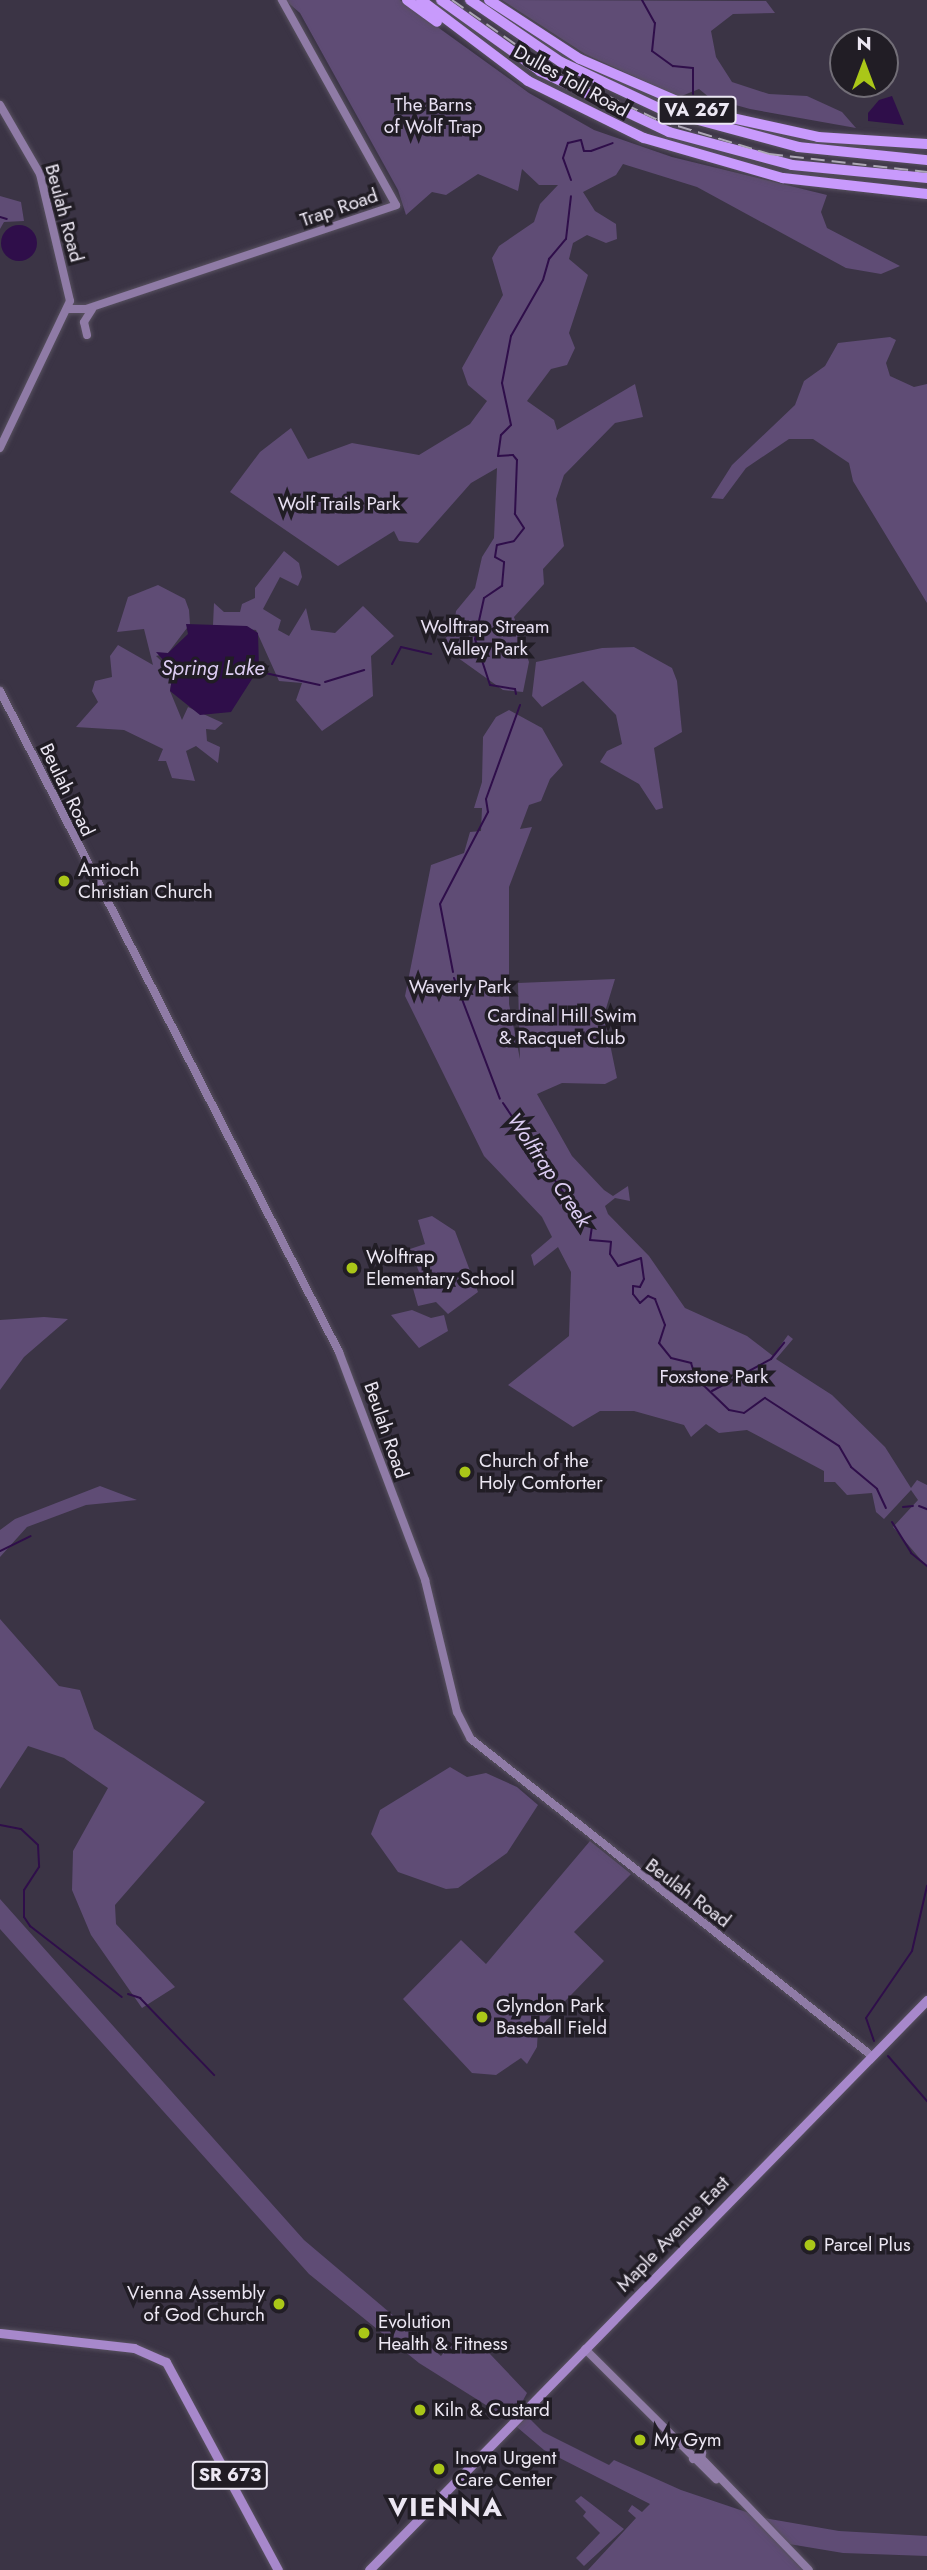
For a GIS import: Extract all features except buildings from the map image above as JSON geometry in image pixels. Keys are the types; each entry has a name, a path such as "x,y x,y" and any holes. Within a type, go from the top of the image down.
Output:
{"highway":[{"path":"407,0 503,64"},
{"name":"Dulles Toll Road","path":"421,0 503,64 586,113 688,153 807,182 927,194"},
{"path":"441,0 540,71 669,132 792,165 927,178"},
{"path":"470,0 583,74 695,121 798,147 927,160"},
{"name":"Dulles Toll Road","path":"490,1 601,70 701,111 818,137 927,144"}],"main road":[{"name":"Trap Road","path":"69,309 96,306 396,205 282,0"},
{"name":"Beulah Road","path":"0,105 42,181 69,309"},
{"path":"87,335 85,318 96,306"},
{"path":"0,448 69,309"},
{"name":"Beulah Road","path":"0,691 317,1305 362,1410 428,1588 457,1712 474,1744 872,2056"},
{"name":"Maple Avenue East","path":"369,2570 927,2000"},
{"name":"SR 673","path":"0,2333 134,2348 166,2362 278,2570"},
{"path":"585,2349 809,2570"}],"green space":[{"path":"285,0 400,0 529,93 594,130 672,157 827,195 821,212 827,228 900,266 881,274 846,268 697,187 623,164 616,175 583,192 595,211 616,224 617,239 606,243 587,235 573,243 569,259 588,275 569,333 575,348 567,365 551,369 527,401 554,420 557,430 635,384 643,417 615,423 564,475 556,499 564,546 543,569 544,584 514,617 529,662 523,692 503,690 440,645 454,628 456,611 475,588 482,557 494,538 497,468 471,483 418,543 399,541 394,531 338,566 230,492 260,452 291,428 308,459 352,443 419,455 470,424 487,401 468,385 462,368 503,295 492,258 499,246 534,222 540,204 558,185 539,185 522,169 518,191 478,174 446,195 432,192 406,215 398,190 300,13"},
{"path":"502,0 766,1 775,13 733,14 711,31 716,57 732,82 769,94 807,96 842,112 856,128 750,109 710,98 699,89 679,97 585,54"},
{"path":"0,196 21,202 24,221 4,222 0,229"},
{"path":"890,337 896,340 886,363 890,376 914,387 927,384 927,603 853,481 849,463 813,439 789,439 746,468 723,499 711,498 732,465 795,405 804,381 825,366 838,343"},
{"path":"284,551 299,563 302,577 298,586 280,577 263,609 281,620 278,630 289,636 306,608 311,630 335,633 363,606 394,636 371,656 373,696 322,731 296,700 302,683 279,681 256,630 213,625 214,603 224,612 240,612 242,604 255,598 255,588"},
{"path":"158,585 185,599 189,610 190,624 168,653 156,656 173,672 170,691 182,720 188,707 223,723 215,730 206,729 207,741 220,747 218,763 196,746 186,751 195,781 172,778 166,761 158,761 163,749 124,730 76,727 98,702 92,691 95,681 112,677 110,656 118,645 153,665 144,629 117,632 128,597"},
{"path":"634,647 672,668 677,681 682,732 654,748 663,808 656,810 639,784 600,762 607,751 622,744 616,715 583,681 542,707 532,696 536,662 602,648"},
{"path":"509,710 542,728 563,765 550,779 541,801 529,805 520,829 532,827 509,887 509,1004 520,1059 518,983 615,979 604,1015 617,1078 605,1084 562,1083 537,1094 572,1156 604,1190 613,1196 628,1186 630,1201 615,1198 605,1206 608,1214 649,1256 685,1308 747,1336 773,1356 788,1335 793,1339 776,1359 832,1395 885,1447 911,1488 917,1480 927,1485 927,1567 893,1527 918,1500 911,1490 884,1519 876,1512 872,1493 847,1495 835,1482 824,1482 824,1471 747,1430 719,1433 706,1424 691,1437 684,1425 634,1411 600,1411 573,1427 508,1385 569,1336 571,1272 558,1247 534,1266 531,1255 552,1237 542,1217 484,1156 405,996 431,865 464,853 470,832 481,831 482,808 474,808 482,782 483,737 496,717"},
{"path":"432,1216 455,1231 478,1292 448,1314 436,1302 418,1306 412,1285 423,1282 410,1249 425,1244 418,1220"},
{"path":"412,1310 431,1318 444,1315 448,1331 419,1348 391,1315"},
{"path":"44,1317 68,1319 24,1357 0,1390 0,1320"},
{"path":"100,1486 137,1500 86,1505 27,1527 0,1557 0,1530 15,1519"},
{"path":"0,1619 59,1686 80,1690 94,1729 205,1802 115,1905 116,1924 175,1987 142,2008 91,1935 72,1890 73,1851 108,1788 64,1758 28,1746 0,1789"},
{"path":"450,1767 467,1777 486,1773 517,1787 538,1805 507,1853 458,1888 446,1889 398,1872 371,1834 380,1810"},
{"path":"590,1841 631,1874 574,1932 604,1961 538,2029 537,2047 527,2064 521,2058 496,2075 472,2073 403,1999 461,1940 486,1964"},
{"path":"0,1899 304,2240 441,2356 456,2337 471,2334 527,2393 519,2408 543,2432 609,2465 614,2460 681,2490 764,2518 839,2531 927,2536 927,2556 843,2553 777,2542 804,2570 588,2570 636,2518 628,2511 632,2505 642,2512 650,2504 544,2450 505,2417 419,2363 309,2274 0,1929"},
{"path":"581,2496 624,2529 584,2566 576,2558 600,2533 583,2516 586,2512 575,2501"}],"water":[{"path":"893,98 904,125 868,121 868,113 879,100"},
{"path":"19,225 32,230 37,243 32,256 19,261 6,256 1,243 6,230"},
{"name":"Spring Lake","path":"186,624 247,626 258,633 259,668 231,712 200,715 170,691 173,671 156,652 168,653 188,634"}],"waterway":[{"name":"Wolftrap Creek","path":"642,0 655,23 652,51 673,66 693,68 693,94"},
{"name":"Wolftrap Creek","path":"571,180 563,158 568,143 581,140 584,151 613,143"},
{"name":"Wolftrap Creek","path":"516,694 515,689 490,685 475,639 484,598 502,586 504,562 495,557 497,545 514,541 524,528 515,514 517,460 513,455 498,456 501,435 511,425 502,383 511,336 543,280 549,259 566,239 571,196"},
{"path":"0,217 7,219"},
{"path":"444,646 458,645 467,655 478,645"},
{"path":"392,664 401,647 431,654"},
{"path":"325,682 364,670"},
{"path":"265,673 320,685"},
{"name":"Wolftrap Creek","path":"453,972 440,904 488,812 486,799 520,705"},
{"name":"Wolftrap Creek","path":"454,978 500,1099"},
{"name":"Wolftrap Creek","path":"503,1103 579,1216 592,1226 590,1240 611,1242 610,1254 618,1266 641,1258 644,1279 640,1287 633,1286 633,1294 640,1303 648,1296 655,1299 665,1325 659,1343 671,1358 691,1363 696,1378 729,1410 744,1413 765,1398 839,1446 851,1467 877,1489 886,1508"},
{"path":"712,1391 771,1359 784,1343"},
{"path":"903,1507 913,1506"},
{"path":"919,1506 927,1509"},
{"name":"Wolftrap Creek","path":"892,1522 911,1553 927,1566"},
{"path":"0,1551 31,1536"},
{"path":"0,1825 21,1829 38,1845 39,1867 24,1890 24,1917 30,1926 122,1997"},
{"name":"Wolftrap Creek","path":"874,2041 866,2018 912,1951 927,1886"},
{"path":"128,1994 140,1998 214,2075"},
{"name":"Wolftrap Creek","path":"888,2056 927,2101"}],"railway":[{"path":"452,0 549,68 658,120 769,154 927,172"}],"place":[{"name":"Antioch Christian Church","path":"64,881"},
{"name":"Wolftrap Elementary School","path":"352,1268"},
{"name":"Church of the Holy Comforter","path":"465,1472"},
{"name":"Glyndon Park Baseball Field","path":"482,2017"},
{"name":"Parcel Plus","path":"810,2245"},
{"name":"Vienna Assembly of God Church","path":"279,2304"},
{"name":"Evolution Health & Fitness","path":"364,2333"},
{"name":"Kiln & Custard","path":"420,2410"},
{"name":"My Gym","path":"640,2440"},
{"name":"Inova Urgent Care Center","path":"439,2469"}],"district":[{"name":"VIENNA","path":"446,2508"}],"park label":[{"name":"The Barns of Wolf Trap","path":"433,116"},
{"name":"Wolf Trails Park","path":"339,504"},
{"name":"Wolftrap Stream Valley Park","path":"485,638"},
{"name":"Waverly Park","path":"460,987"},
{"name":"Cardinal Hill Swim & Racquet Club","path":"562,1027"},
{"name":"Foxstone Park","path":"714,1377"}]}
